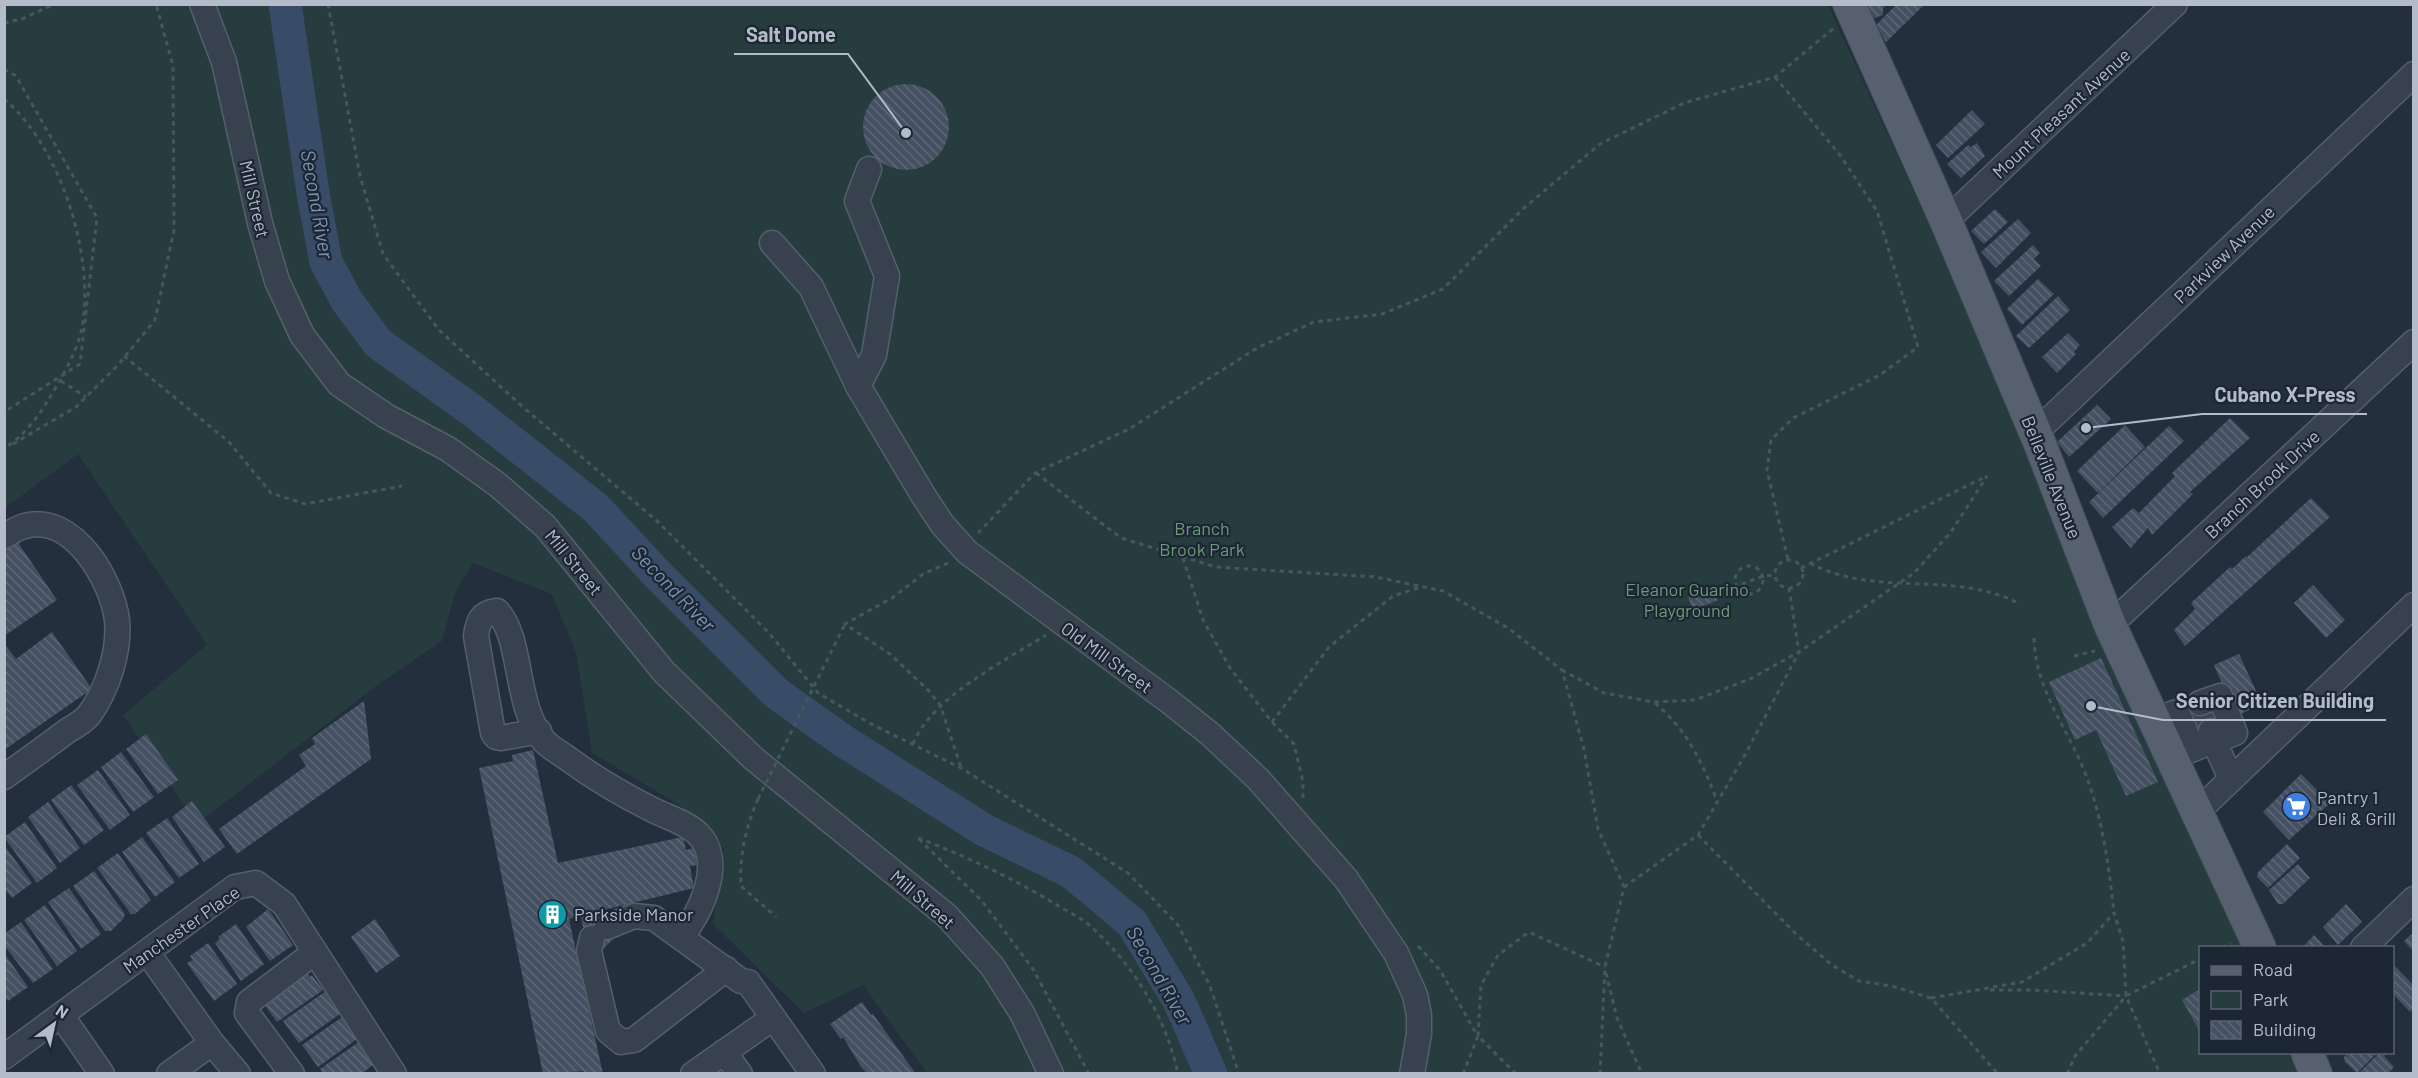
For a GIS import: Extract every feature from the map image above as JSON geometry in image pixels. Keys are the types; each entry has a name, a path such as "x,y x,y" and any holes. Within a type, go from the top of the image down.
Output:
{"main road":[{"name":"Belleville Avenue","path":"1849,4 1946,221 2035,433 2106,638 2166,716 2199,732 2197,812 2259,946"},
{"path":"2307,1054 2316,1074"}],"street":[{"name":"Mill Street","path":"202,4 224,62 260,223 277,282 302,335 339,384 386,416 448,449 498,484 545,526 664,672 753,758 947,916 992,966 1022,1013 1051,1074"},
{"name":"Mount Pleasant Avenue","path":"1946,221 2175,4"},
{"name":"Parkview Avenue","path":"2035,433 2414,74"},
{"path":"858,386 874,355 888,276 858,201 869,170"},
{"name":"Old Mill Street","path":"771,243 811,287 858,386 923,495 942,524 963,548 1210,734 1258,778 1346,879 1407,973 1419,1015 1412,1074"},
{"name":"Branch Brook Drive","path":"2106,638 2414,342"},
{"path":"4,536 24,526 46,525 74,538 92,558 106,587 117,620 115,657 107,681 88,716 4,777"},
{"path":"2197,812 2414,605"},
{"path":"539,731 501,738 496,737 493,733 476,636 478,620 487,612 497,611 508,623 526,706 545,742 598,781 687,826 704,842 710,861 705,893 690,926 681,937"},
{"path":"2166,716 2199,732 2231,779"},
{"name":"Manchester Place","path":"4,1057 235,887 256,882 284,904 394,1074"},
{"path":"2365,946 2414,899"},
{"path":"745,986 627,1042 616,1040 608,1031 589,951 600,933 634,916 647,916 681,937 745,986 773,1018 813,1074"},
{"path":"147,952 212,1043 238,1074"},
{"path":"292,1074 248,1012 249,1002 315,952"},
{"path":"61,1015 102,1074"},
{"path":"693,1074 773,1018"},
{"path":"169,1074 212,1043"},
{"path":"724,1052 740,1074"}],"path":[{"path":"4,23 22,19 54,4"},
{"path":"4,448 76,406 155,320 174,230 173,66 156,4"},
{"path":"328,4 360,176 383,254 439,330 524,408 657,521 769,633 818,693 961,768 1128,873 1178,925 1210,986 1239,1074"},
{"path":"776,916 741,886 742,857 758,799 845,624 892,598 923,574 947,564 1035,473 1129,429 1257,348 1314,322 1382,314 1443,289 1524,208 1600,144 1684,103 1775,77 1832,30"},
{"path":"4,69 16,76 97,218 80,364 4,412"},
{"path":"1775,77 1840,155 1877,211 1918,348 1880,375 1793,418 1771,440 1767,470 1788,560"},
{"path":"4,99 15,108 52,161 75,219 85,274 81,332 61,381 42,410 12,444"},
{"path":"124,356 229,442 271,493 305,504 402,486"},
{"path":"61,381 86,397"},
{"path":"1035,473 1121,538 1216,567 1376,577 1443,591 1508,628 1562,670 1604,693 1654,702 1695,700 1750,679 1799,652 1914,573 1951,532 1987,476 1801,568"},
{"path":"1184,557 1203,620 1230,668 1272,722 1294,744 1303,782 1303,830"},
{"path":"1788,560 1796,562 1801,568 1801,581 1789,588 1781,585 1775,575 1777,567 1788,560"},
{"path":"1810,563 1830,574 1870,583 1964,585 1995,592 2016,602"},
{"path":"1752,566 1763,576 1761,588 1754,594 1745,594 1737,586 1736,575 1742,568 1752,566"},
{"path":"1725,591 1763,576 1775,575"},
{"path":"1272,722 1329,647 1394,596 1423,587"},
{"path":"1624,886 1698,834 1746,753 1799,652 1789,588"},
{"path":"845,624 890,654 940,705 961,768"},
{"path":"913,744 924,723 940,705 1063,625"},
{"path":"2034,638 2034,661 2087,778 2110,873 2114,913 2123,940 2126,996 2160,1074"},
{"path":"2074,656 2095,650 2106,638"},
{"path":"1562,670 1584,749 1598,829 1624,886 1605,967 1600,1074"},
{"path":"1654,702 1674,719 1694,748 1717,801"},
{"path":"1698,834 1798,936 1832,964 1859,981 1892,986 1930,998 2022,982 2087,943 2114,913"},
{"path":"1089,1074 1033,969 982,901 918,838 969,857 1037,893 1087,924 1130,971 1161,1017 1178,1074"},
{"path":"1463,1074 1478,1036 1481,985 1498,955 1529,932 1605,967"},
{"path":"1414,942 1440,970 1478,1036 1516,1074"},
{"path":"2067,1074 2075,1056 2126,996 2199,959"},
{"path":"1605,967 1617,1018 1642,1074"},
{"path":"1981,990 2032,990 2126,996"},
{"path":"1930,998 1998,1074"}],"green space":[{"name":"Branch Brook Park","path":"5,5 1828,5 1982,340 2115,668 2241,946 2199,946 2199,1054 2288,1054 2298,1073 927,1073 863,985 804,1013 713,924 724,849 681,806 592,753 576,653 552,594 473,563 455,593 442,641 376,686 197,824 123,715 207,645 78,454 5,508"}],"building":[{"path":"1866,4 1887,4 1883,8 1883,15 1875,18 1871,17"},
{"path":"1897,4 1923,6 1886,42 1876,25"},
{"path":"906,84 930,91 942,103 949,127 942,151 930,163 906,170 882,163 870,151 863,127 870,103 882,91"},
{"path":"1972,110 1985,124 1948,158 1936,145"},
{"path":"1977,143 1985,156 1961,178 1947,164 1968,145 1971,147"},
{"path":"1995,209 2008,222 1984,244 1971,231"},
{"path":"2018,219 2031,233 1996,268 1981,252"},
{"path":"2033,245 2040,253 2034,259 2041,266 2009,296 1994,281"},
{"path":"2038,279 2054,294 2022,325 2007,309"},
{"path":"2058,296 2070,310 2029,348 2016,336"},
{"path":"2068,333 2080,345 2074,352 2076,354 2057,373 2042,357"},
{"path":"2097,405 2111,419 2069,457 2057,442"},
{"path":"2230,418 2250,438 2190,492 2193,494 2152,535 2148,528 2131,548 2112,527 2133,508 2139,513 2175,476 2172,473"},
{"path":"2125,425 2145,447 2098,493 2077,471"},
{"path":"2169,426 2184,441 2103,518 2089,502"},
{"path":"2311,498 2330,517 2185,646 2174,630 2195,609 2191,603 2230,567 2232,569 2247,557"},
{"path":"17,541 57,600 4,636 4,550"},
{"path":"2313,585 2345,620 2326,638 2294,603"},
{"path":"1712,588 1718,600 1693,610 1688,597"},
{"path":"52,632 92,689 4,750 4,643 16,659"},
{"path":"2239,654 2262,704 2236,716 2214,665"},
{"path":"2101,658 2158,782 2126,796 2096,730 2075,740 2049,682"},
{"path":"364,701 371,759 237,854 219,829 306,766 299,755 315,744 312,738"},
{"path":"146,734 178,780 158,794 126,749"},
{"name":"Parkside Manor","path":"533,750 558,863 683,837 686,850 694,848 697,865 690,866 694,888 595,912 615,937 602,950 583,927 581,916 569,919 603,1074 584,1074 583,1071 543,1074 479,768 513,761 512,755"},
{"path":"121,752 154,797 133,812 101,767"},
{"path":"98,770 130,815 110,830 77,785"},
{"name":"Pantry 1 Deli & Grill","path":"2301,774 2330,803 2289,840 2263,812"},
{"path":"71,785 104,830 84,845 51,800"},
{"path":"192,801 225,847 204,862 172,817"},
{"path":"48,802 80,848 60,863 28,817"},
{"path":"167,818 199,864 179,878 146,833"},
{"path":"25,822 57,868 37,883 4,837"},
{"path":"142,837 175,882 155,897 122,852"},
{"path":"2287,844 2300,858 2268,888 2257,877 2258,872"},
{"path":"4,845 32,883 12,898 4,888"},
{"path":"118,853 151,900 135,914 131,914 97,868"},
{"path":"2298,864 2310,878 2283,904 2278,904 2269,890"},
{"path":"94,871 125,914 111,931 105,931 73,886"},
{"path":"69,888 101,934 81,949 48,902"},
{"path":"2346,904 2362,922 2338,945 2323,927"},
{"path":"45,905 77,951 57,966 24,920"},
{"path":"268,909 293,945 270,961 246,927"},
{"path":"375,919 400,956 376,973 351,937"},
{"path":"21,922 53,969 33,983 4,945 4,934"},
{"path":"236,924 264,964 241,981 215,943 220,939 218,937"},
{"path":"2414,932 2414,952 2404,941"},
{"path":"2314,935 2324,946 2304,946"},
{"path":"208,943 237,984 214,1001 187,963 193,960 190,956"},
{"path":"4,953 28,987 8,1001 4,996"},
{"path":"2394,965 2414,986 2414,1008 2410,1012 2394,995"},
{"path":"306,971 310,977 312,975 323,990 277,1022 262,1001"},
{"path":"2199,990 2199,1030 2182,1000"},
{"path":"326,991 344,1011 299,1043 283,1021"},
{"path":"862,1002 916,1074 868,1074 861,1067 843,1037 841,1039 830,1024"},
{"path":"345,1015 364,1034 318,1067 302,1045"},
{"path":"363,1039 381,1059 361,1074 323,1074 320,1069"},
{"path":"2347,1054 2376,1054 2357,1073 2345,1062 2344,1057"},
{"path":"2378,1054 2386,1054 2384,1056 2394,1067 2388,1074 2358,1074"}],"waterway":[{"name":"Second River","path":"285,4 313,193 326,262 347,301 378,343 473,411 596,508 658,575 776,693 842,740 984,830 1071,872 1132,923 1179,1001 1211,1074"}],"tunnel":[{"path":"2203,712 2211,731"}],"place":[{"name":"Salt Dome","path":"906,133"},
{"name":"Cubano X-Press","path":"2086,428"},
{"name":"Senior Citizen Building","path":"2091,706"},
{"name":"Pantry 1 Deli & Grill","path":"2296,807"},
{"name":"Parkside Manor","path":"553,914"}],"park label":[{"name":"Eleanor Guarino Playground","path":"1687,599"}]}
